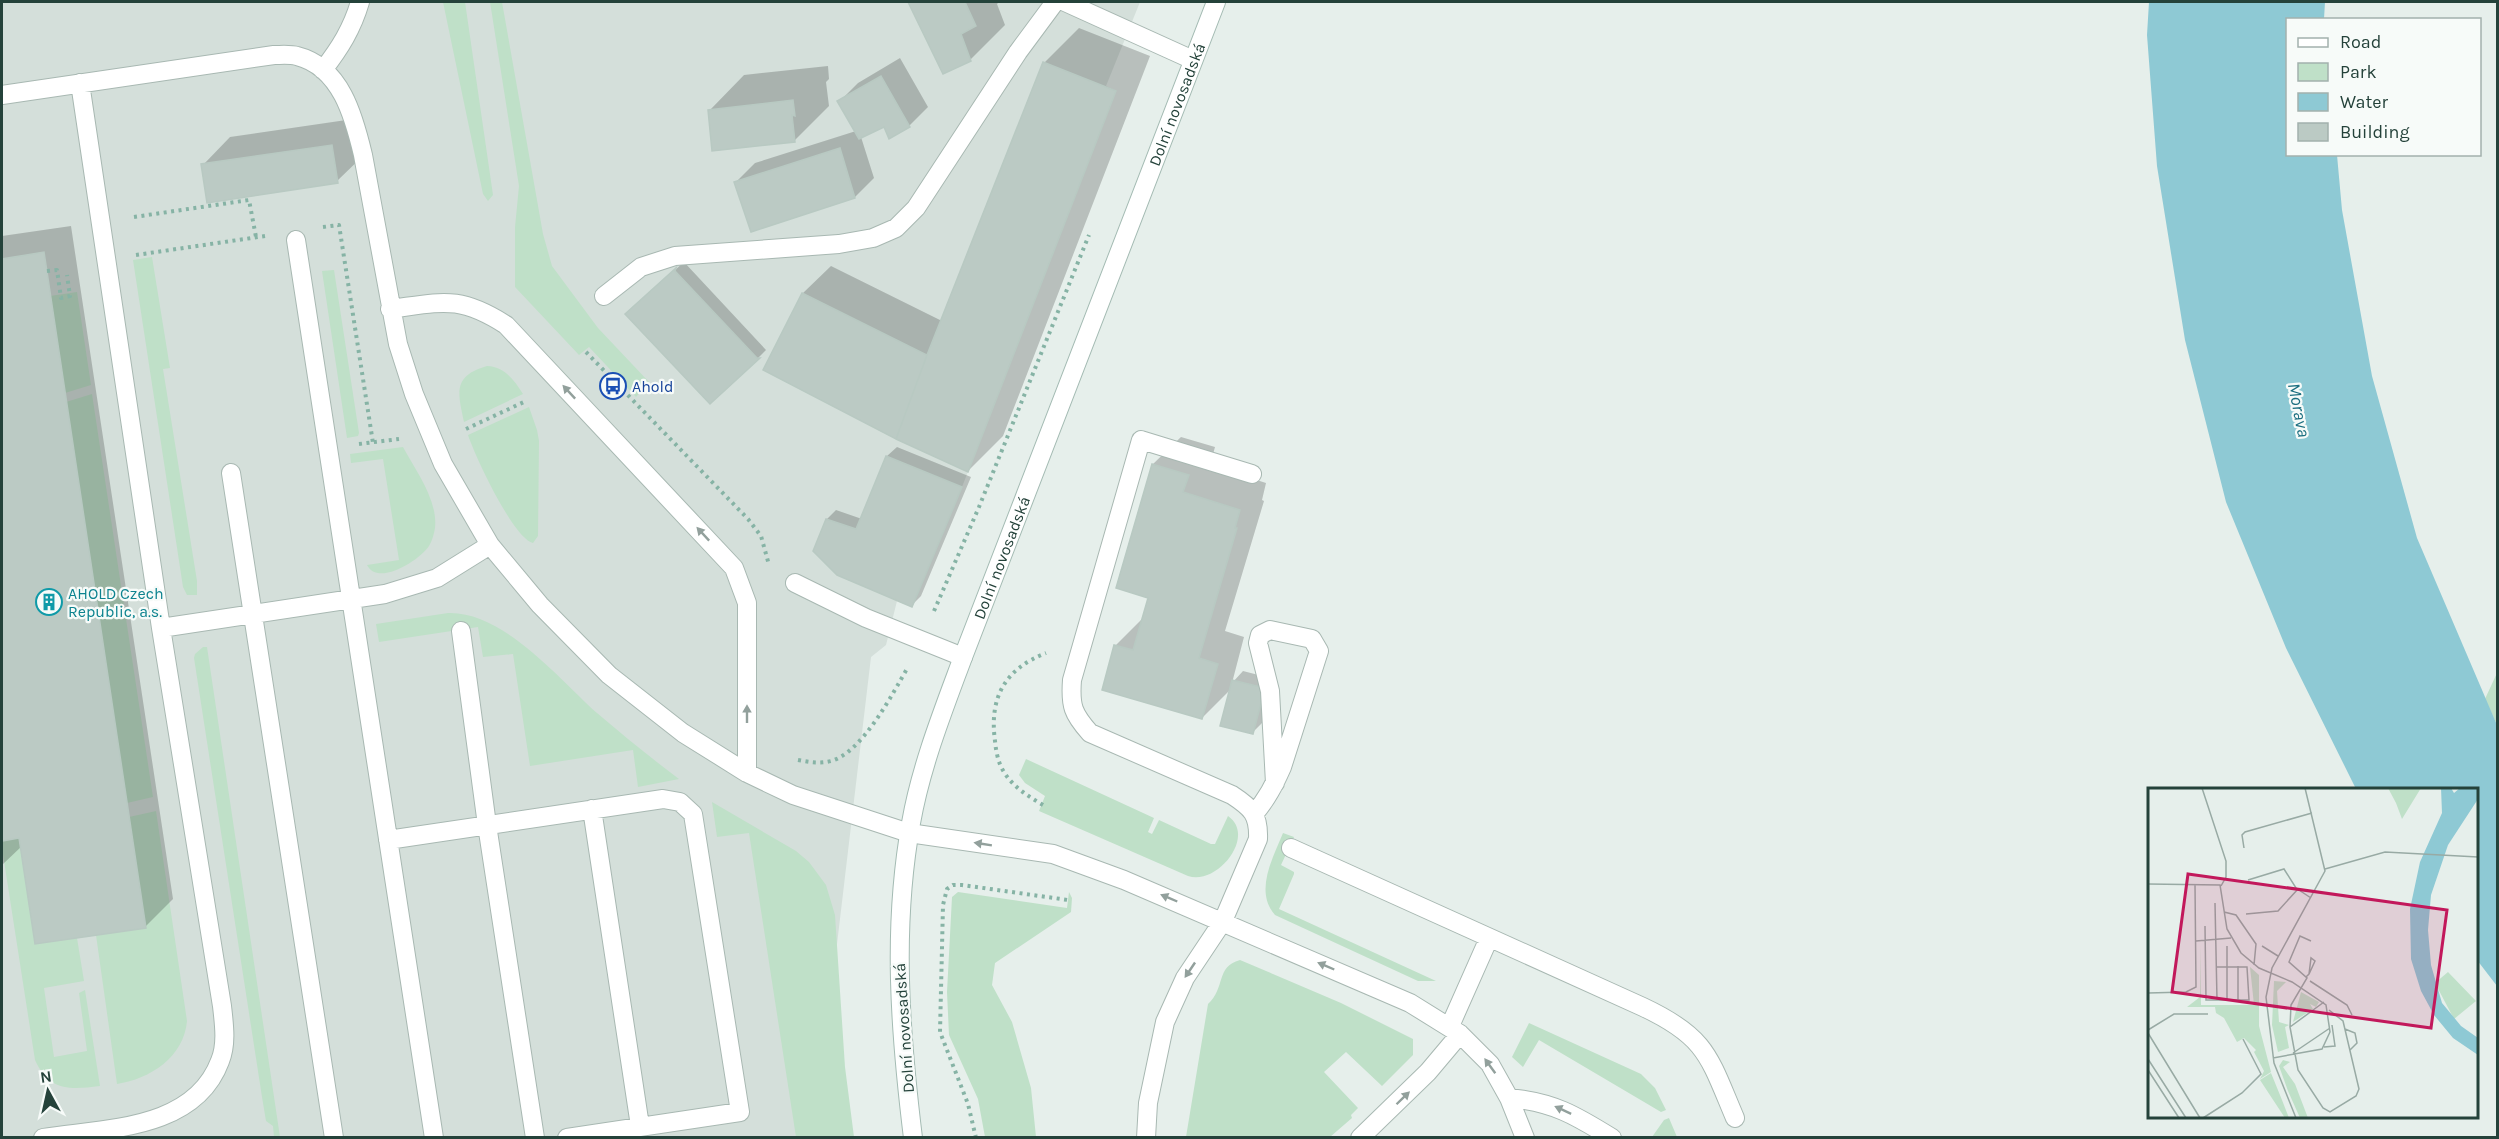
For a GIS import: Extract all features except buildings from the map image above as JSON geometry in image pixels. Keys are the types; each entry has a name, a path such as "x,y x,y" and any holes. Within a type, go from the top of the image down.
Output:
{"main road":[{"path":"323,70 341,47 353,26 360,2"},
{"path":"604,296 641,267 675,256 839,244 873,238 896,228 916,208 1018,52 1055,2"},
{"path":"1065,2 1193,60"},
{"name":"Dolní novosadská","path":"913,1137 899,1002 901,898 909,833 921,778 963,657 1216,2"},
{"path":"2,95 274,55 296,56 312,62 323,70 340,89 355,124 363,155 390,309 404,368 429,434 464,502 490,545 540,605 609,675 683,733 747,773 803,799 909,833 1053,854 1125,880 1410,1003 1455,1030 1490,1064 1509,1098 1525,1137"},
{"path":"43,1137 140,1123 169,1115 190,1102 201,1090 220,1061 225,1037 222,1006 161,628 80,83"},
{"path":"296,240 434,1137"},
{"path":"390,309 444,302 462,303 477,308 507,325 734,568 747,603 747,773"},
{"path":"1146,1137 1148,1103 1165,1022 1185,978 1223,921 1258,839 1259,825 1247,804 1232,795 1090,733 1077,719 1071,700 1072,680 1140,440 1252,474"},
{"path":"231,473 334,1137"},
{"path":"161,628 385,594 436,578 490,545"},
{"path":"795,583 835,604 963,657"},
{"path":"1254,814 1267,800 1275,783 1319,651 1312,639 1269,630 1260,635 1258,643 1270,691 1275,783"},
{"path":"461,631 487,825 535,1137"},
{"path":"388,840 663,799 680,802 693,814 704,871 740,1112 567,1137"},
{"path":"592,809 640,1126"},
{"path":"1291,848 1653,1011 1681,1027 1703,1048 1735,1118"},
{"path":"1360,1137 1428,1072 1455,1030 1489,938"},
{"path":"1509,1098 1536,1100 1559,1108 1612,1137"}],"path":[{"path":"132,209 134,219 249,200 256,237"},
{"path":"921,640 980,507 1092,230"},
{"path":"46,271 57,270 61,298 70,296 67,275"},
{"path":"466,429 526,401"},
{"path":"349,446 399,439"},
{"path":"1043,805 1019,790 1003,771 995,745 994,709 1002,686 1016,668 1052,651 1081,648"},
{"path":"976,1137 968,1104 940,1032 941,935 945,894 952,885 962,885 1068,900"}],"shaded area":[{"path":"2,2 1140,2 1106,86 1116,91 962,487 912,607 897,601 886,645 871,657 835,961 845,1137 2,1138"}],"green space":[{"path":"443,2 465,2 493,195 488,201 483,194"},
{"path":"490,2 502,2 543,234 552,266 598,328 649,382 636,397 589,347 579,355 515,287 515,227 519,186"},
{"path":"152,257 170,368 163,369 197,581 197,595 187,595 183,587 133,260"},
{"path":"334,270 359,433 358,436 347,438 322,271"},
{"path":"77,292 91,385 65,393 50,296"},
{"path":"487,366 504,372 523,394 464,422 460,387 468,375"},
{"path":"92,394 153,797 127,803 66,402"},
{"path":"529,407 539,441 538,536 533,543 515,527 505,512 486,477 468,435"},
{"path":"403,447 430,496 435,528 429,546 417,558 399,569 380,573 372,571 367,565 399,560 383,459 351,463 350,454"},
{"path":"448,613 469,615 509,635 548,666 597,713 679,779 638,787 633,750 530,766 513,654 483,657 478,627 379,642 376,624"},
{"path":"203,647 207,647 280,1137 274,1137 273,1126 266,1121 262,1097 194,658"},
{"path":"2497,673 2498,725 2485,699"},
{"path":"1026,759 1154,818 1148,832 1152,834 1159,820 1215,844 1228,816 1236,825 1238,835 1236,846 1230,857 1211,874 1199,877 1188,876 1039,811 1045,796 1025,783 1019,775"},
{"path":"712,802 796,851 809,862 826,885 835,915 845,1067 854,1137 796,1137 749,833 717,837"},
{"path":"156,811 187,1021 179,1045 163,1064 141,1077 117,1084 96,935 129,817"},
{"path":"1283,833 1294,837 1281,865 1294,874 1279,909 1436,981 1418,981 1275,915 1266,896 1267,874"},
{"path":"19,838 35,944 77,938 84,981 44,988 54,1057 87,1051 79,993 85,990 100,1086 70,1088 61,1086 47,1078 35,1060 2,848 2,841"},
{"path":"958,892 1067,908 1069,892 1072,898 1071,912 995,963 992,985 1012,1022 1031,1088 1036,1137 985,1137 978,1099 949,1035 947,992 952,897"},
{"path":"1240,960 1341,1003 1413,1039 1413,1055 1382,1086 1346,1052 1324,1072 1358,1108 1351,1115 1352,1118 1330,1137 1186,1137 1208,1004 1214,998 1227,968"},
{"path":"1529,1023 1641,1074 1655,1088 1666,1110 1661,1112 1539,1040 1523,1067 1512,1057"},
{"path":"1669,1118 1677,1137 1652,1137 1664,1120"}],"water":[{"name":"Morava","path":"2149,2 2325,2 2324,18 2286,18 2286,156 2337,156 2342,210 2372,376 2417,538 2497,725 2497,986 2478,961 2478,788 2356,788 2286,648 2226,502 2185,340 2157,166 2147,35"}],"place":[{"name":"Ahold","path":"613,386"},
{"name":"AHOLD Czech Republic, a.s.","path":"49,602"}]}
